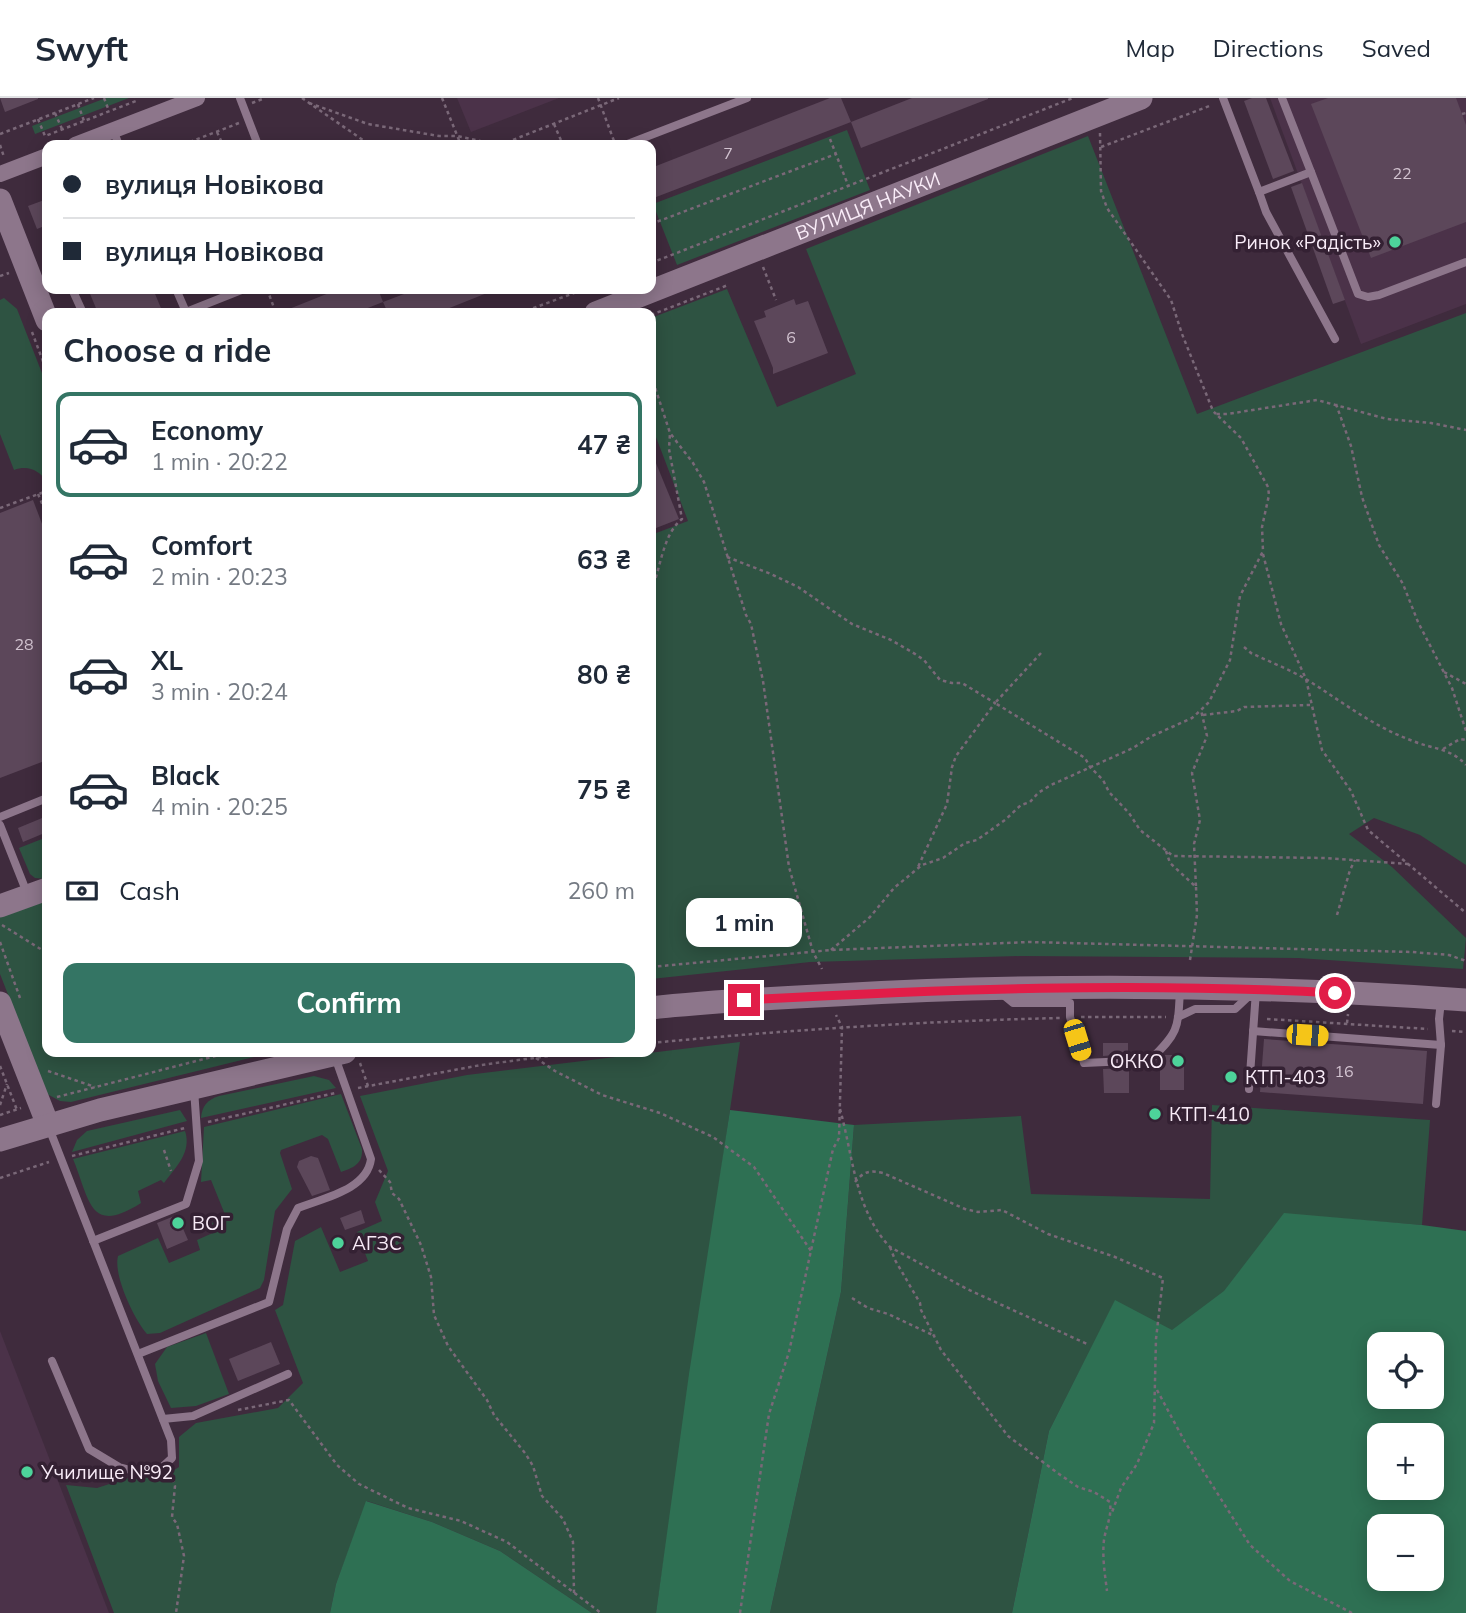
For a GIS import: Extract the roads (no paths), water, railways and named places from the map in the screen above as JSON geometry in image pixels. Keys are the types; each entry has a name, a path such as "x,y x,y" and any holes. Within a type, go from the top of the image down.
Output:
{"main road":[{"name":"ВУЛИЦЯ НАУКИ","path":"656,283 1141,98"},
{"path":"0,200 37,284 44,308"},
{"name":"ВУЛИЦЯ НАУКИ","path":"604,308 626,294"},
{"path":"0,906 38,892"},
{"path":"656,1007 880,992 994,988 1070,995 1180,987 1256,988 1466,1000"},
{"path":"11,1004 48,1125"},
{"path":"0,1140 100,1110 317,1057"}],"street":[{"path":"116,138 176,102 197,98"},
{"path":"0,174 42,158"}],"lane":[{"path":"240,98 256,140"},
{"path":"638,140 747,98"},
{"path":"1282,98 1358,294 1368,298 1379,295 1466,262"},
{"path":"1224,99 1266,212 1335,340"},
{"path":"1259,192 1311,172"},
{"path":"196,308 231,294"},
{"path":"0,817 42,800"},
{"path":"0,825 38,892"},
{"path":"1070,995 1070,1017 1084,1063 1150,1060 1172,1038 1178,1017 1180,987"},
{"path":"1178,1017 1195,1009 1235,1009 1256,988"},
{"path":"1249,1089 1256,988"},
{"path":"1436,1104 1441,1045 1441,998"},
{"path":"1253,1031 1441,1045"},
{"path":"138,1354 269,1302 287,1229 298,1208 355,1186 369,1170 371,1159 339,1057"},
{"path":"93,1241 186,1204 199,1161 194,1087"},
{"path":"48,1125 171,1440 172,1458 159,1470 134,1471 119,1467 89,1449 52,1361"},
{"path":"163,1419 193,1416 288,1374"}],"place":[{"name":"Ринок «Радість»","path":"1395,242"},
{"name":"ОККО","path":"1178,1061"},
{"name":"КТП-403","path":"1231,1077"},
{"name":"КТП-410","path":"1155,1114"},
{"name":"ВОГ","path":"178,1223"},
{"name":"АГЗС","path":"338,1243"},
{"name":"Училище №92","path":"27,1472"}]}
